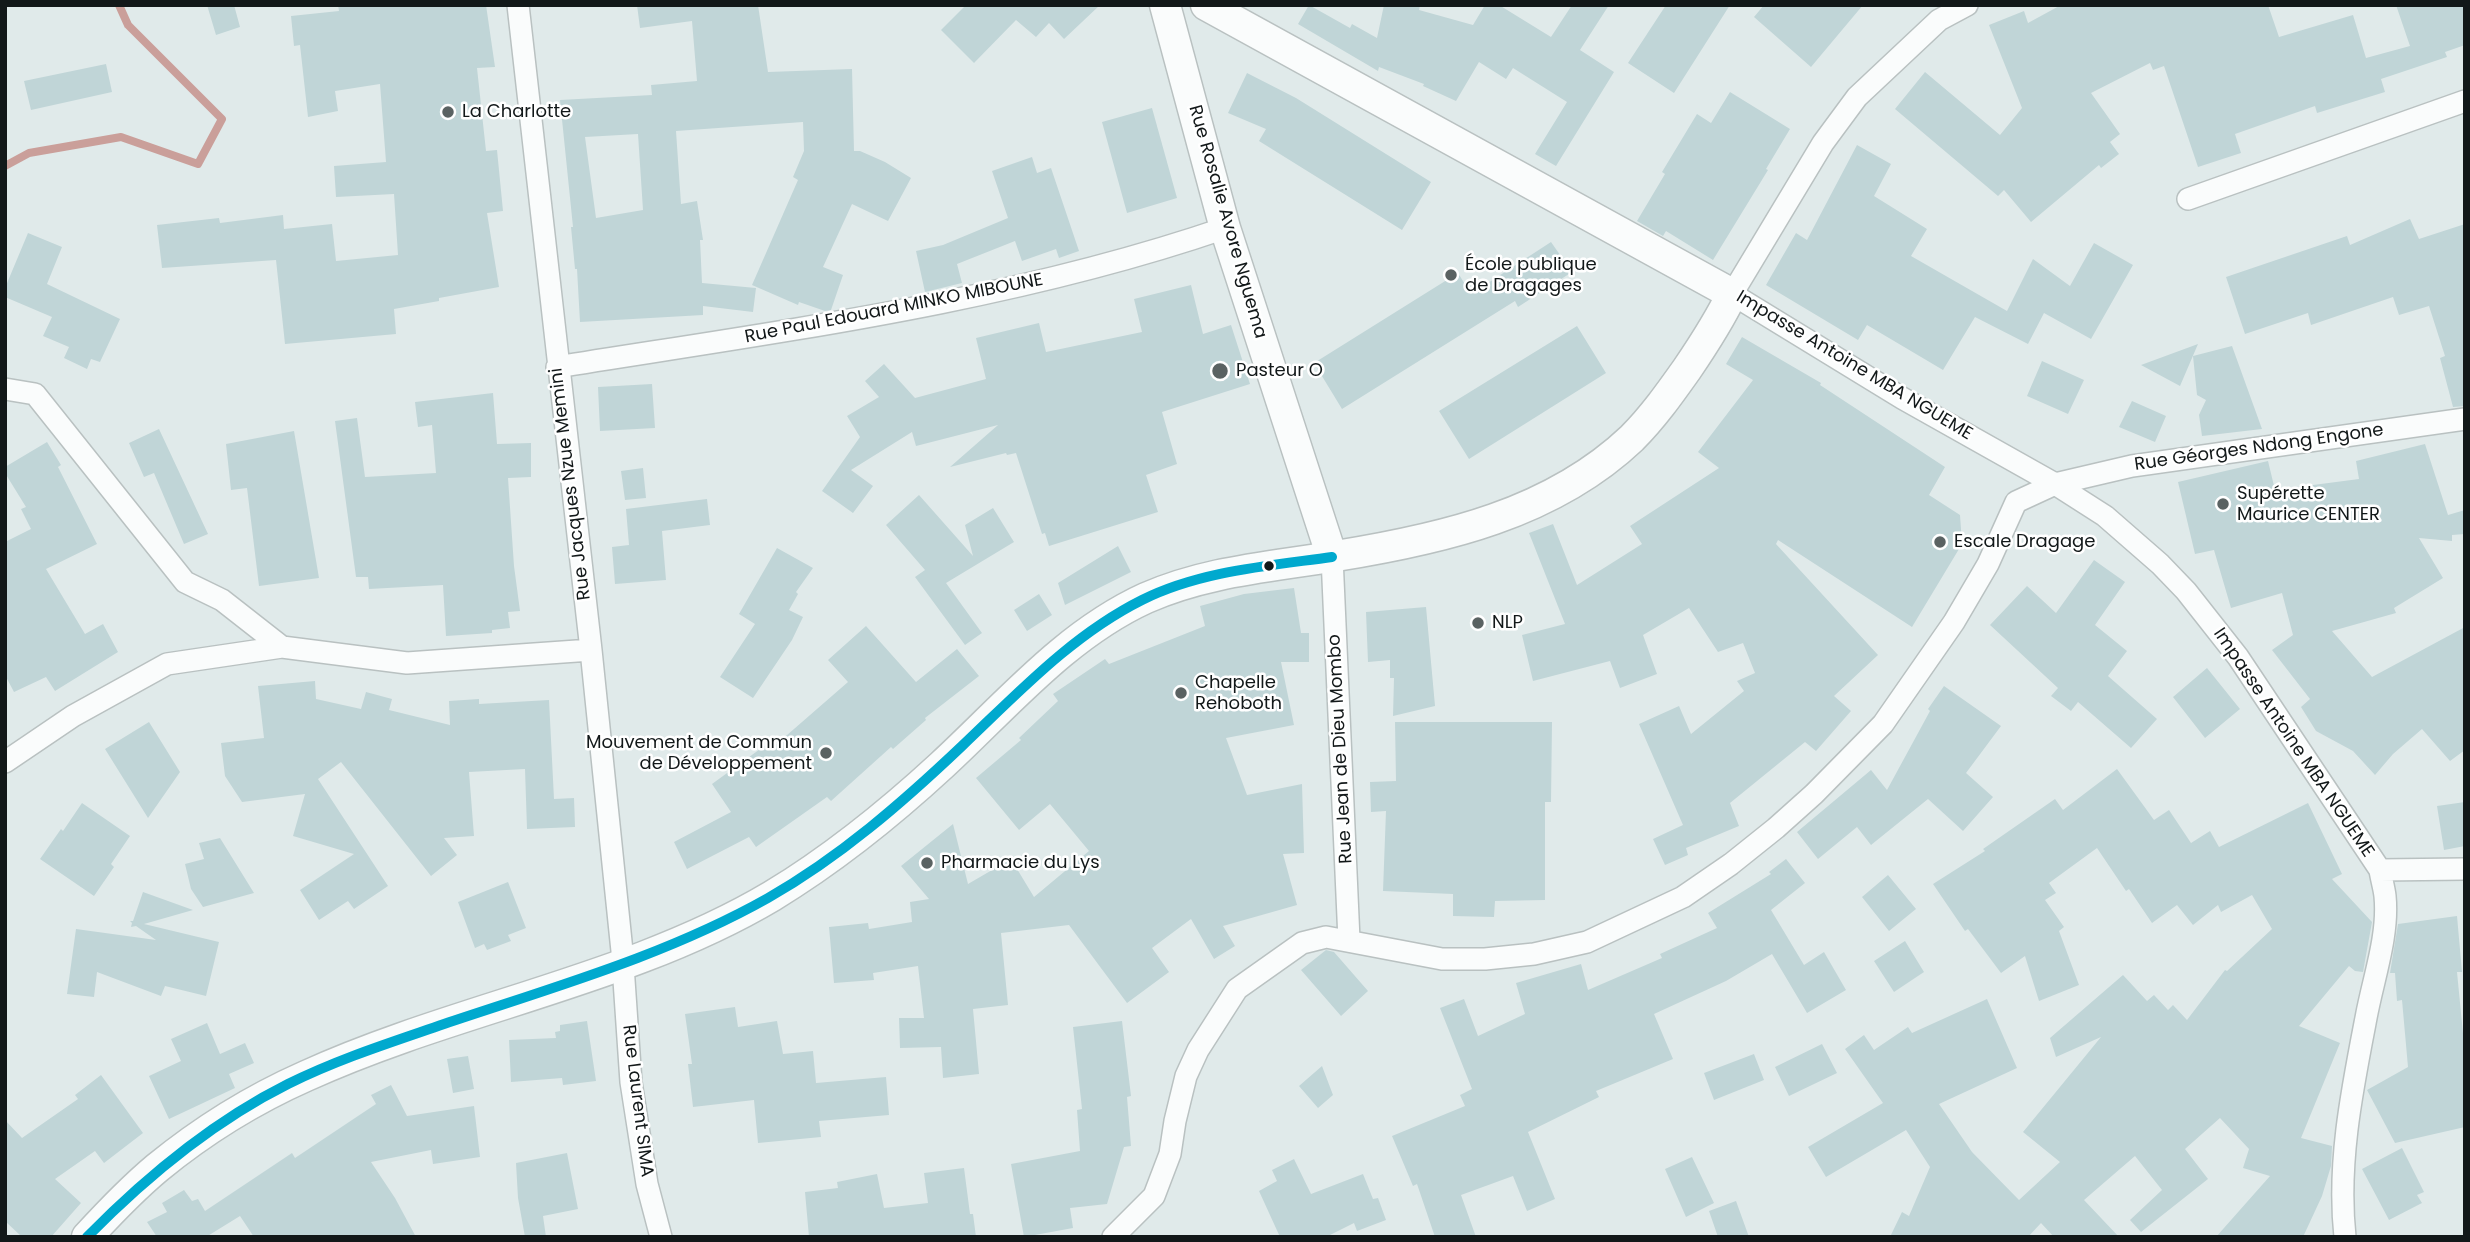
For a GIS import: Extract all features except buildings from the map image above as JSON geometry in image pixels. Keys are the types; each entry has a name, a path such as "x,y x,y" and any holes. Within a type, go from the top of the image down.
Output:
{"main road":[{"name":"Rue Rosalie Avore Nguema","path":"1165,5 1225,228 1332,557"},
{"name":"Impasse Antoine MBA NGUEME","path":"1219,8 1732,294"},
{"path":"87,1237 156,1169 192,1142 267,1095 359,1054 623,963 695,934 771,897 876,823 1054,659 1107,620 1144,599 1217,574 1390,547 1469,528 1505,516 1556,492 1601,463 1633,436 1670,394 1717,325 1732,294"}],"street":[{"name":"Rue Jacques Nzue Memini","path":"518,5 591,650 623,963"},
{"path":"1732,294 1823,143 1857,97 1939,20 1966,5"},
{"path":"2188,199 2465,101"},
{"name":"Rue Paul Edouard MINKO MIBOUNE","path":"557,367 867,317 968,296 1067,275 1180,244 1225,228"},
{"name":"Impasse Antoine MBA NGUEME","path":"1732,294 1902,398 2055,484 2105,516 2160,564 2186,591 2245,667 2379,870"},
{"path":"5,389 35,394 185,582 222,600 282,647"},
{"name":"Rue Géorges Ndong Engone","path":"1112,1237 1154,1196 1170,1154 1186,1076 1198,1050 1237,989 1302,943 1326,937 1441,959 1485,959 1534,954 1587,942 1683,897 1776,828 1883,724 1954,622 1988,564 2016,502 2055,484 2133,466 2465,419"},
{"name":"Rue Jean de Dieu Mombo","path":"1332,557 1349,940"},
{"path":"5,762 73,716 167,664 282,647 407,663 591,650"},
{"path":"2345,1237 2342,1210 2345,1148 2357,1062 2383,934 2385,897 2379,870 2465,869"},
{"name":"Rue Laurent SIMA","path":"623,963 631,1082 647,1184 661,1237"}],"waterway":[{"path":"5,166 29,153 121,137 198,164 222,119 128,25 119,5"}],"transit line":[{"path":"87,1237 133,1193 182,1152 233,1115 288,1084 365,1051 650,953 730,918 795,882 894,808 1047,666 1116,614 1164,590 1187,582 1259,567 1332,557"}],"place":[{"name":"La Charlotte","path":"448,112"},
{"name":"École publique de Dragages","path":"1451,275"},
{"name":"Pasteur O","path":"1220,371"},
{"name":"Supérette Maurice CENTER","path":"2223,504"},
{"name":"Escale Dragage","path":"1940,542"},
{"name":"NLP","path":"1478,623"},
{"name":"Chapelle Rehoboth","path":"1181,693"},
{"name":"Mouvement de Commun de Développement","path":"826,753"},
{"name":"Pharmacie du Lys","path":"927,863"}]}
